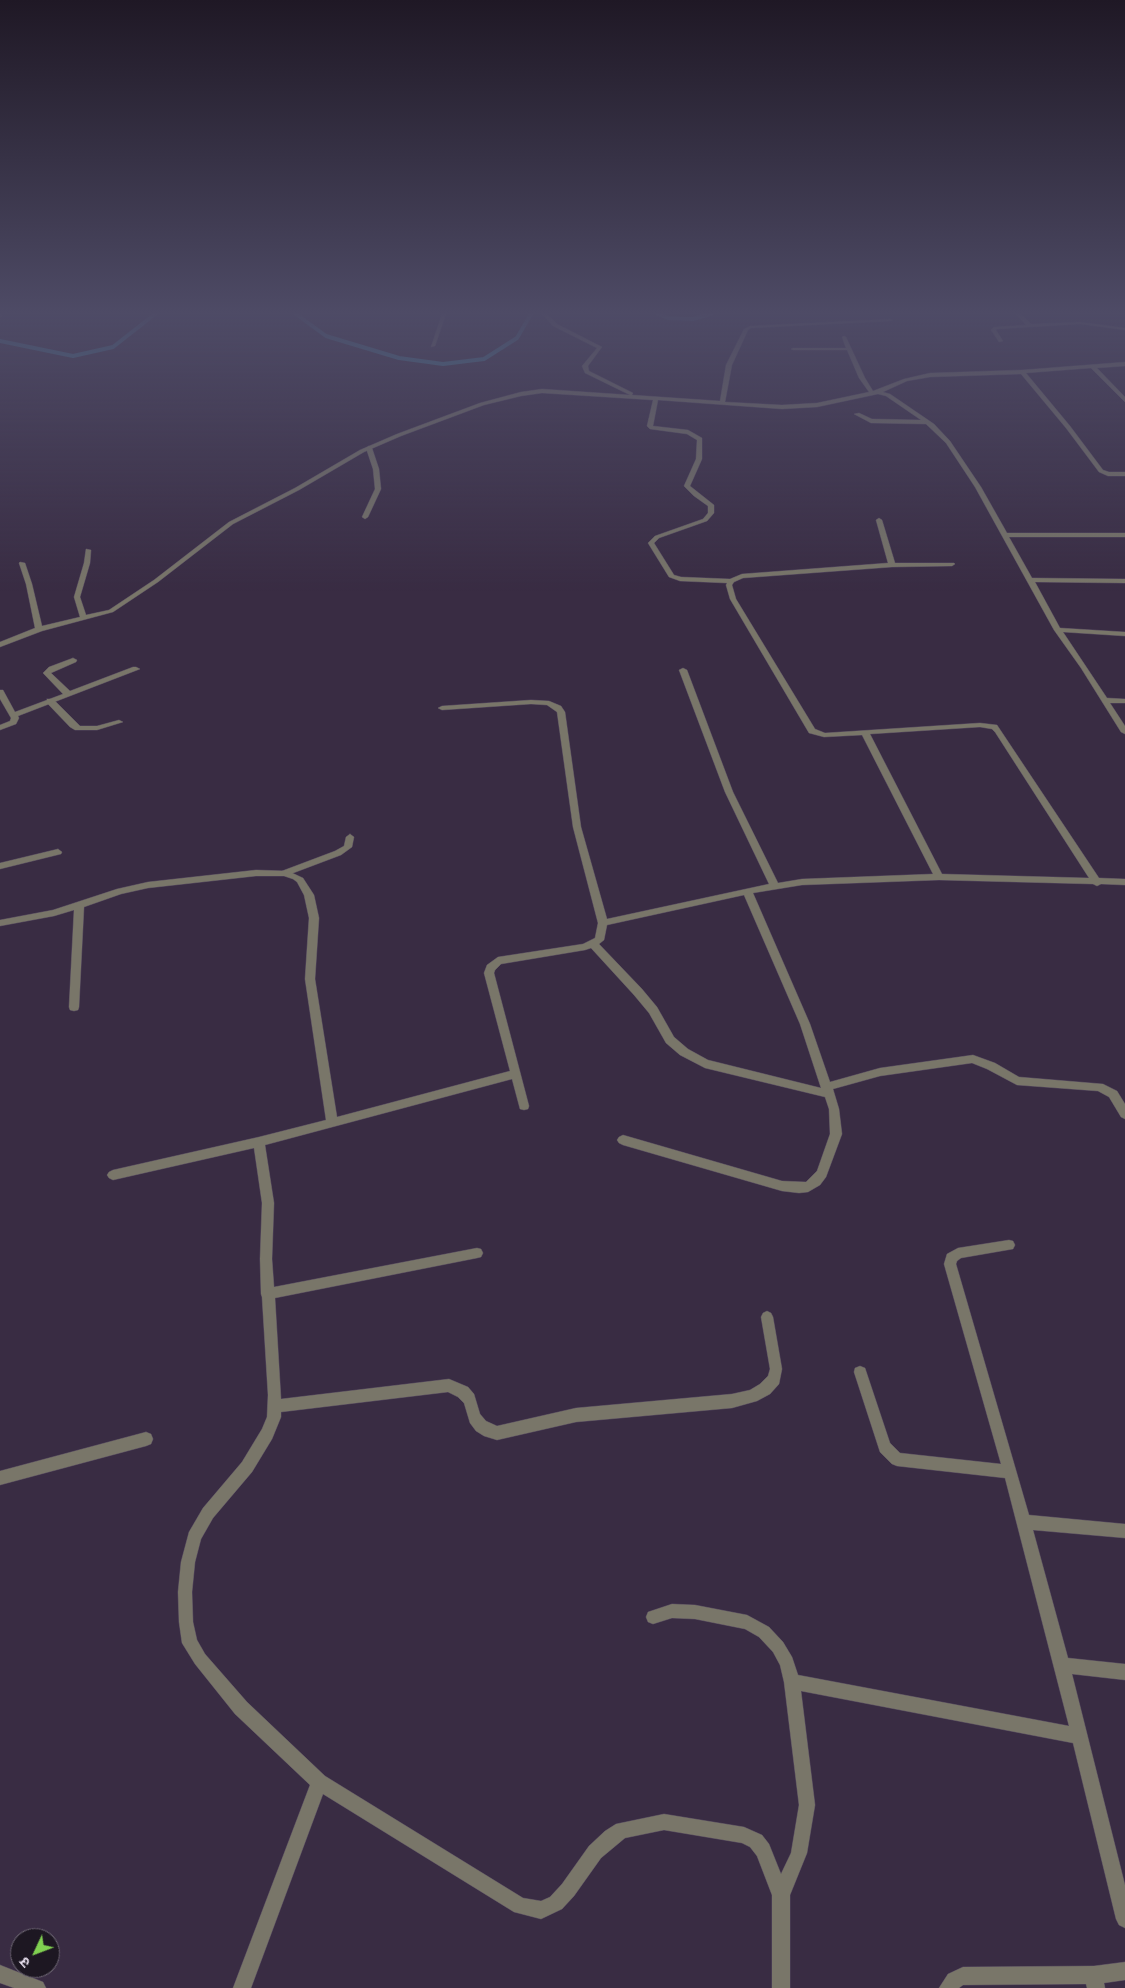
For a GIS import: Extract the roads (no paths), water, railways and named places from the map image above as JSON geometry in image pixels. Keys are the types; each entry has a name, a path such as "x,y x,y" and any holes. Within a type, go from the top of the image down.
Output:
{"street":[{"path":"1,642 39,629 106,613 120,606 232,523 369,448 454,414 478,407"},
{"path":"654,407 650,426 652,428 688,432 700,439 699,459 687,486 711,505 711,513 705,520 658,537 651,543 671,576 680,579 731,581 742,576 892,565 952,564"},
{"path":"905,407 927,422 948,442 978,487 1058,630 1085,668 1125,732"},
{"path":"1051,407 1101,472 1125,474"},
{"path":"857,414 871,421 927,422"},
{"path":"366,517 378,489 376,469 369,448"},
{"path":"879,520 892,565"},
{"path":"1005,535 1125,535"},
{"path":"84,619 78,597 87,563 88,550"},
{"path":"22,563 29,584 39,629"},
{"path":"1030,580 1125,581"},
{"path":"731,581 729,585 733,599 812,730 824,735 980,725 994,727 1098,882"},
{"path":"1058,630 1125,634"},
{"path":"68,694 48,673 52,669 72,660"},
{"path":"14,715 136,670"},
{"path":"683,670 729,792 775,887"},
{"path":"0,692 14,715 14,721 0,728"},
{"path":"1106,700 1125,701"},
{"path":"50,701 78,728 97,728 119,722"},
{"path":"442,708 532,702 549,703 561,712 577,827 603,923 599,940 593,944 585,947 498,960 490,968 489,973 524,1106"},
{"path":"865,732 939,877"},
{"path":"285,873 338,853 348,847 350,837"},
{"path":"0,866 58,852"},
{"path":"0,923 54,913 148,885 256,872 285,873 296,876 305,886 309,895 314,918 310,979 332,1122"},
{"path":"603,923 747,891 802,882 939,877 1125,882"},
{"path":"623,1140 782,1186 808,1187 822,1174 836,1134 834,1109 804,1024 747,891"},
{"path":"74,1007 79,905"},
{"path":"593,944 653,1010 670,1040 684,1052 705,1064 827,1091 880,1072 973,1059 991,1066 1017,1081 1099,1086 1113,1094 1125,1114"},
{"path":"112,1175 259,1142 516,1074"},
{"path":"259,1142 268,1203 267,1294 276,1406 274,1417 259,1450 242,1474 208,1513 194,1537 188,1562 186,1584 186,1622 190,1643 200,1659 241,1708 319,1782 520,1906 541,1910 556,1903 568,1890 595,1852 611,1837 622,1830 664,1822 744,1834 756,1841 771,1866 781,1895 781,1988"},
{"path":"1009,1245 958,1254 952,1258 950,1264 1024,1522 1062,1665 1125,1919"},
{"path":"267,1294 477,1253"},
{"path":"276,1406 449,1385 464,1392 469,1399 475,1418 481,1426 497,1433 576,1415 732,1401 752,1396 765,1389 774,1380 776,1369 767,1317"},
{"path":"860,1372 885,1447 897,1459 1010,1472"},
{"path":"0,1478 146,1439"},
{"path":"1024,1522 1125,1531"},
{"path":"653,1617 672,1611 696,1612 747,1622 764,1632 778,1647 788,1662 807,1805 799,1853 781,1895"},
{"path":"1062,1665 1125,1672"},
{"path":"792,1682 1080,1736"},
{"path":"242,1988 319,1782"},
{"path":"948,1988 954,1980 963,1976 1095,1982 1125,1971"},
{"path":"0,1974 37,1988"}]}
